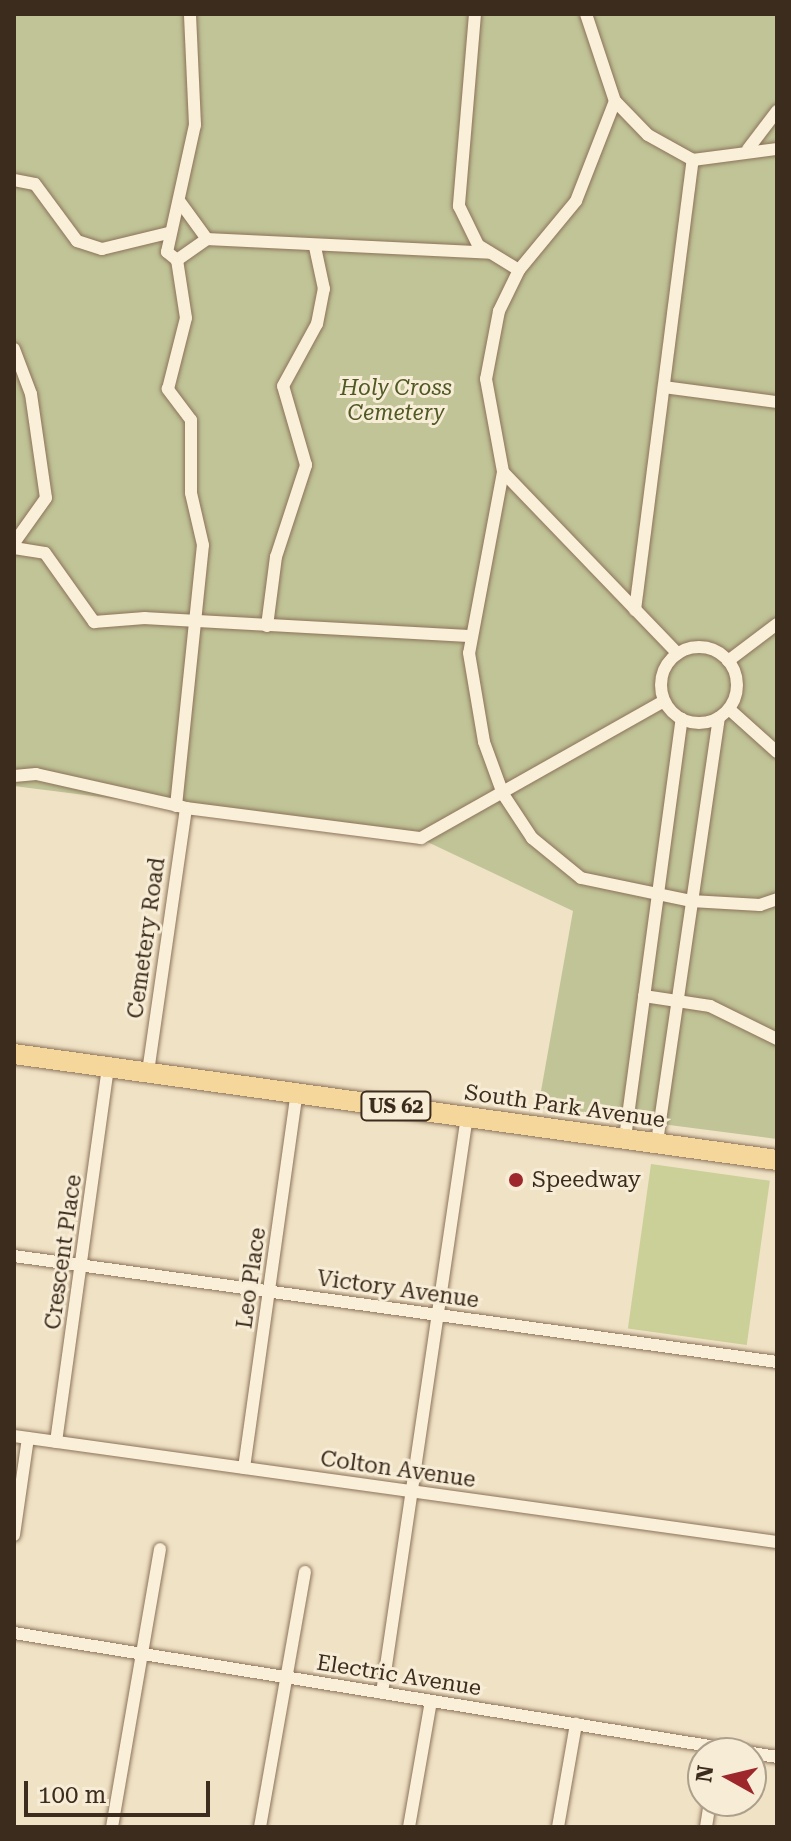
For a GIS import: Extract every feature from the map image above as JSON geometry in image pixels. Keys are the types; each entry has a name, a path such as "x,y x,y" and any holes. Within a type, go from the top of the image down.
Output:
{"main road":[{"name":"South Park Avenue","path":"14,1054 777,1160"}],"street":[{"path":"172,256 168,233 180,202 195,125 190,14"},
{"path":"475,14 459,206 478,245 519,270"},
{"path":"586,14 615,101 648,135 693,160 748,149 777,149"},
{"path":"615,101 576,201 519,270 499,311 486,379 503,472 472,636 484,742 503,794 532,838 581,878 658,897 691,901 760,905 777,899"},
{"path":"748,149 777,111"},
{"path":"635,610 693,160"},
{"path":"14,180 35,184 77,241 102,249 168,233"},
{"path":"180,202 207,239"},
{"path":"172,256 207,239 315,247 490,253"},
{"path":"145,241 172,256"},
{"path":"267,626 276,557 306,465 283,386 317,324 324,289 315,247"},
{"name":"Cemetery Road","path":"148,1072 182,808 194,622 203,545 191,493 194,447 191,420 168,389 186,318 172,256"},
{"path":"14,349 31,394 46,498 14,546 45,553 94,622 194,622 472,636"},
{"path":"664,387 777,402"},
{"path":"503,472 678,654"},
{"path":"728,661 777,624"},
{"path":"657,1142 691,901 724,713 737,688 728,661 703,647 678,654 663,673 664,701 682,719"},
{"path":"14,776 36,774 182,808 421,838 664,701"},
{"path":"682,719 724,713 777,752"},
{"path":"625,1138 682,719"},
{"path":"644,996 678,1000 733,1014 777,1039"},
{"name":"Crescent Place","path":"56,1442 108,1067"},
{"name":"Leo Place","path":"244,1468 297,1093"},
{"path":"382,1693 467,1116"},
{"name":"Victory Avenue","path":"14,1256 777,1362"},
{"name":"Colton Avenue","path":"14,1436 777,1542"},
{"path":"14,1535 28,1438"},
{"path":"112,1827 160,1549"},
{"path":"260,1827 305,1572"},
{"name":"Electric Avenue","path":"14,1633 687,1744"},
{"path":"409,1827 431,1701"},
{"path":"558,1827 576,1724"}],"green space":[{"name":"Holy Cross Cemetery","path":"14,14 777,14 777,1139 538,1108 573,911 417,837 14,786"},
{"path":"651,1164 770,1181 747,1345 628,1328"}],"place":[{"name":"Speedway","path":"516,1180"}]}
